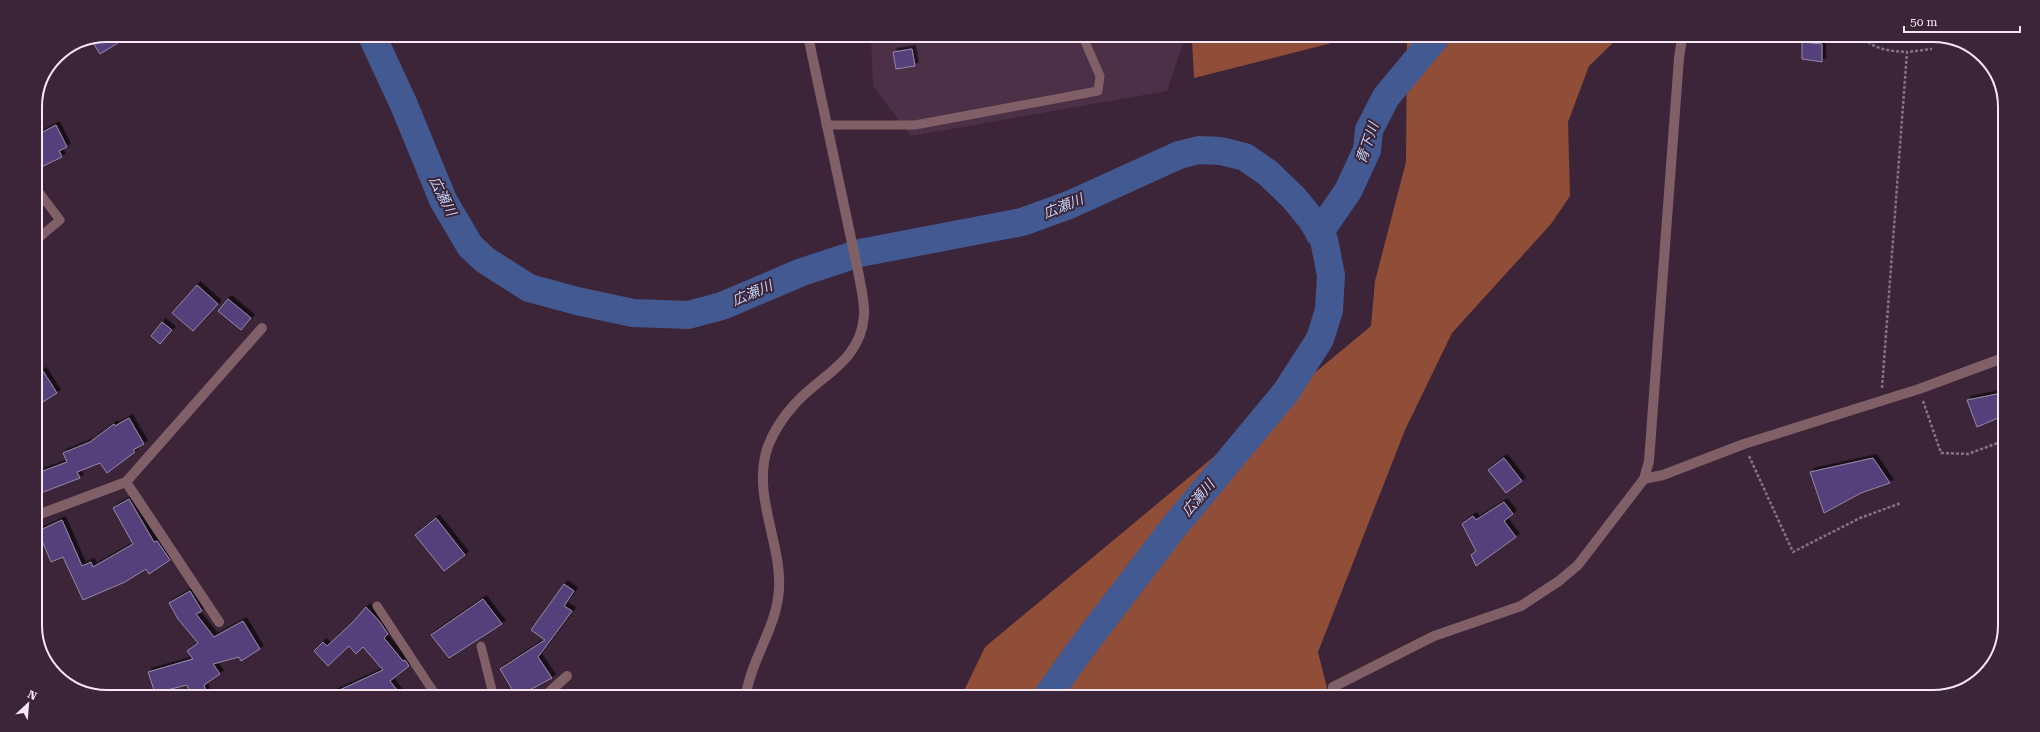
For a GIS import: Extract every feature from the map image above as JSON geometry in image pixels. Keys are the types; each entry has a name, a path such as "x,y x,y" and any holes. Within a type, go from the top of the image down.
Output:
{"street":[{"path":"747,690 753,665 775,618 779,588 765,497 763,467 768,448 773,435 794,404 844,362 854,347 861,331 864,314 859,276 835,170 809,42"},
{"path":"1334,687 1434,636 1521,606 1559,581 1578,565 1644,479 1649,461 1681,42"},
{"path":"42,513 126,482 262,328"},
{"path":"1644,479 1663,475 1744,444 1919,390 1998,360"},
{"path":"126,482 219,622"},
{"path":"551,690 567,676"}],"lane":[{"path":"826,124 915,125 1098,91 1100,76 1085,42"},
{"path":"42,196 60,220 42,235"},
{"path":"377,606 432,690"},
{"path":"481,646 492,690"}],"path":[{"path":"1867,42 1872,46 1885,51 1907,52 1932,49"},
{"path":"1881,402 1907,52"},
{"path":"1919,390 1941,453 1968,454 1998,443"},
{"path":"1744,444 1793,552 1860,518 1901,503"}],"shaded area":[{"path":"871,42 1183,42 1167,91 911,136 873,86"},
{"path":"1192,42 1335,42 1194,78"},
{"path":"1407,42 1614,42 1589,66 1568,122 1570,196 1551,224 1452,333 1405,430 1318,652 1328,690 964,690 985,647 1371,326 1375,281 1406,162"}],"building":[{"path":"117,42 118,43 100,54 93,43"},
{"path":"1802,42 1822,44 1822,62 1802,59"},
{"path":"912,49 915,66 896,69 893,52"},
{"path":"56,125 67,147 59,151 62,157 42,167 42,132"},
{"path":"197,285 218,304 193,331 172,313"},
{"path":"228,299 251,318 241,330 218,311"},
{"path":"162,322 172,330 160,344 151,336"},
{"path":"43,371 57,393 42,403"},
{"path":"1997,394 1998,418 1977,427 1967,400"},
{"path":"129,418 144,444 133,450 135,452 107,473 100,463 77,472 80,478 42,493 42,471 67,462 63,453 90,442 114,424 115,426"},
{"path":"1504,458 1522,481 1506,493 1488,470"},
{"path":"1873,458 1890,483 1861,493 1824,513 1810,472"},
{"path":"129,499 154,542 157,541 170,560 149,574 146,569 125,582 83,600 63,557 51,562 42,541 42,529 62,520 82,566 91,562 93,567 133,544 113,508"},
{"path":"1504,502 1513,514 1504,521 1516,537 1476,566 1471,555 1476,551 1462,524 1473,516 1476,520"},
{"path":"436,518 465,555 444,571 415,535"},
{"path":"564,584 574,591 564,606 572,611 538,657 552,678 530,690 513,690 500,669 545,640 531,630"},
{"path":"190,591 202,611 196,614 214,637 243,621 260,649 241,661 239,657 213,664 220,674 204,685 205,690 189,690 187,685 167,690 154,690 148,672 193,659 187,651 198,643 178,619 169,603"},
{"path":"483,599 502,624 449,658 431,635"},
{"path":"366,607 379,621 388,634 384,638 409,666 390,681 397,690 340,690 383,670 363,647 356,654 349,646 328,666 314,651 323,642 327,646 352,623"}],"waterway":[{"name":"広瀬川","path":"375,42 404,105 443,200 470,246 485,260 529,288 577,301 633,313 688,315 722,306 802,272 860,253 1022,222 1069,205 1179,155 1199,150 1221,151 1245,157 1268,173 1294,198 1311,219 1324,240 1331,275 1329,310 1320,339 1286,392 1173,528 1083,646 1052,690"},
{"name":"青下川","path":"1319,233 1348,191 1367,150 1369,130 1386,97 1432,42"}]}
